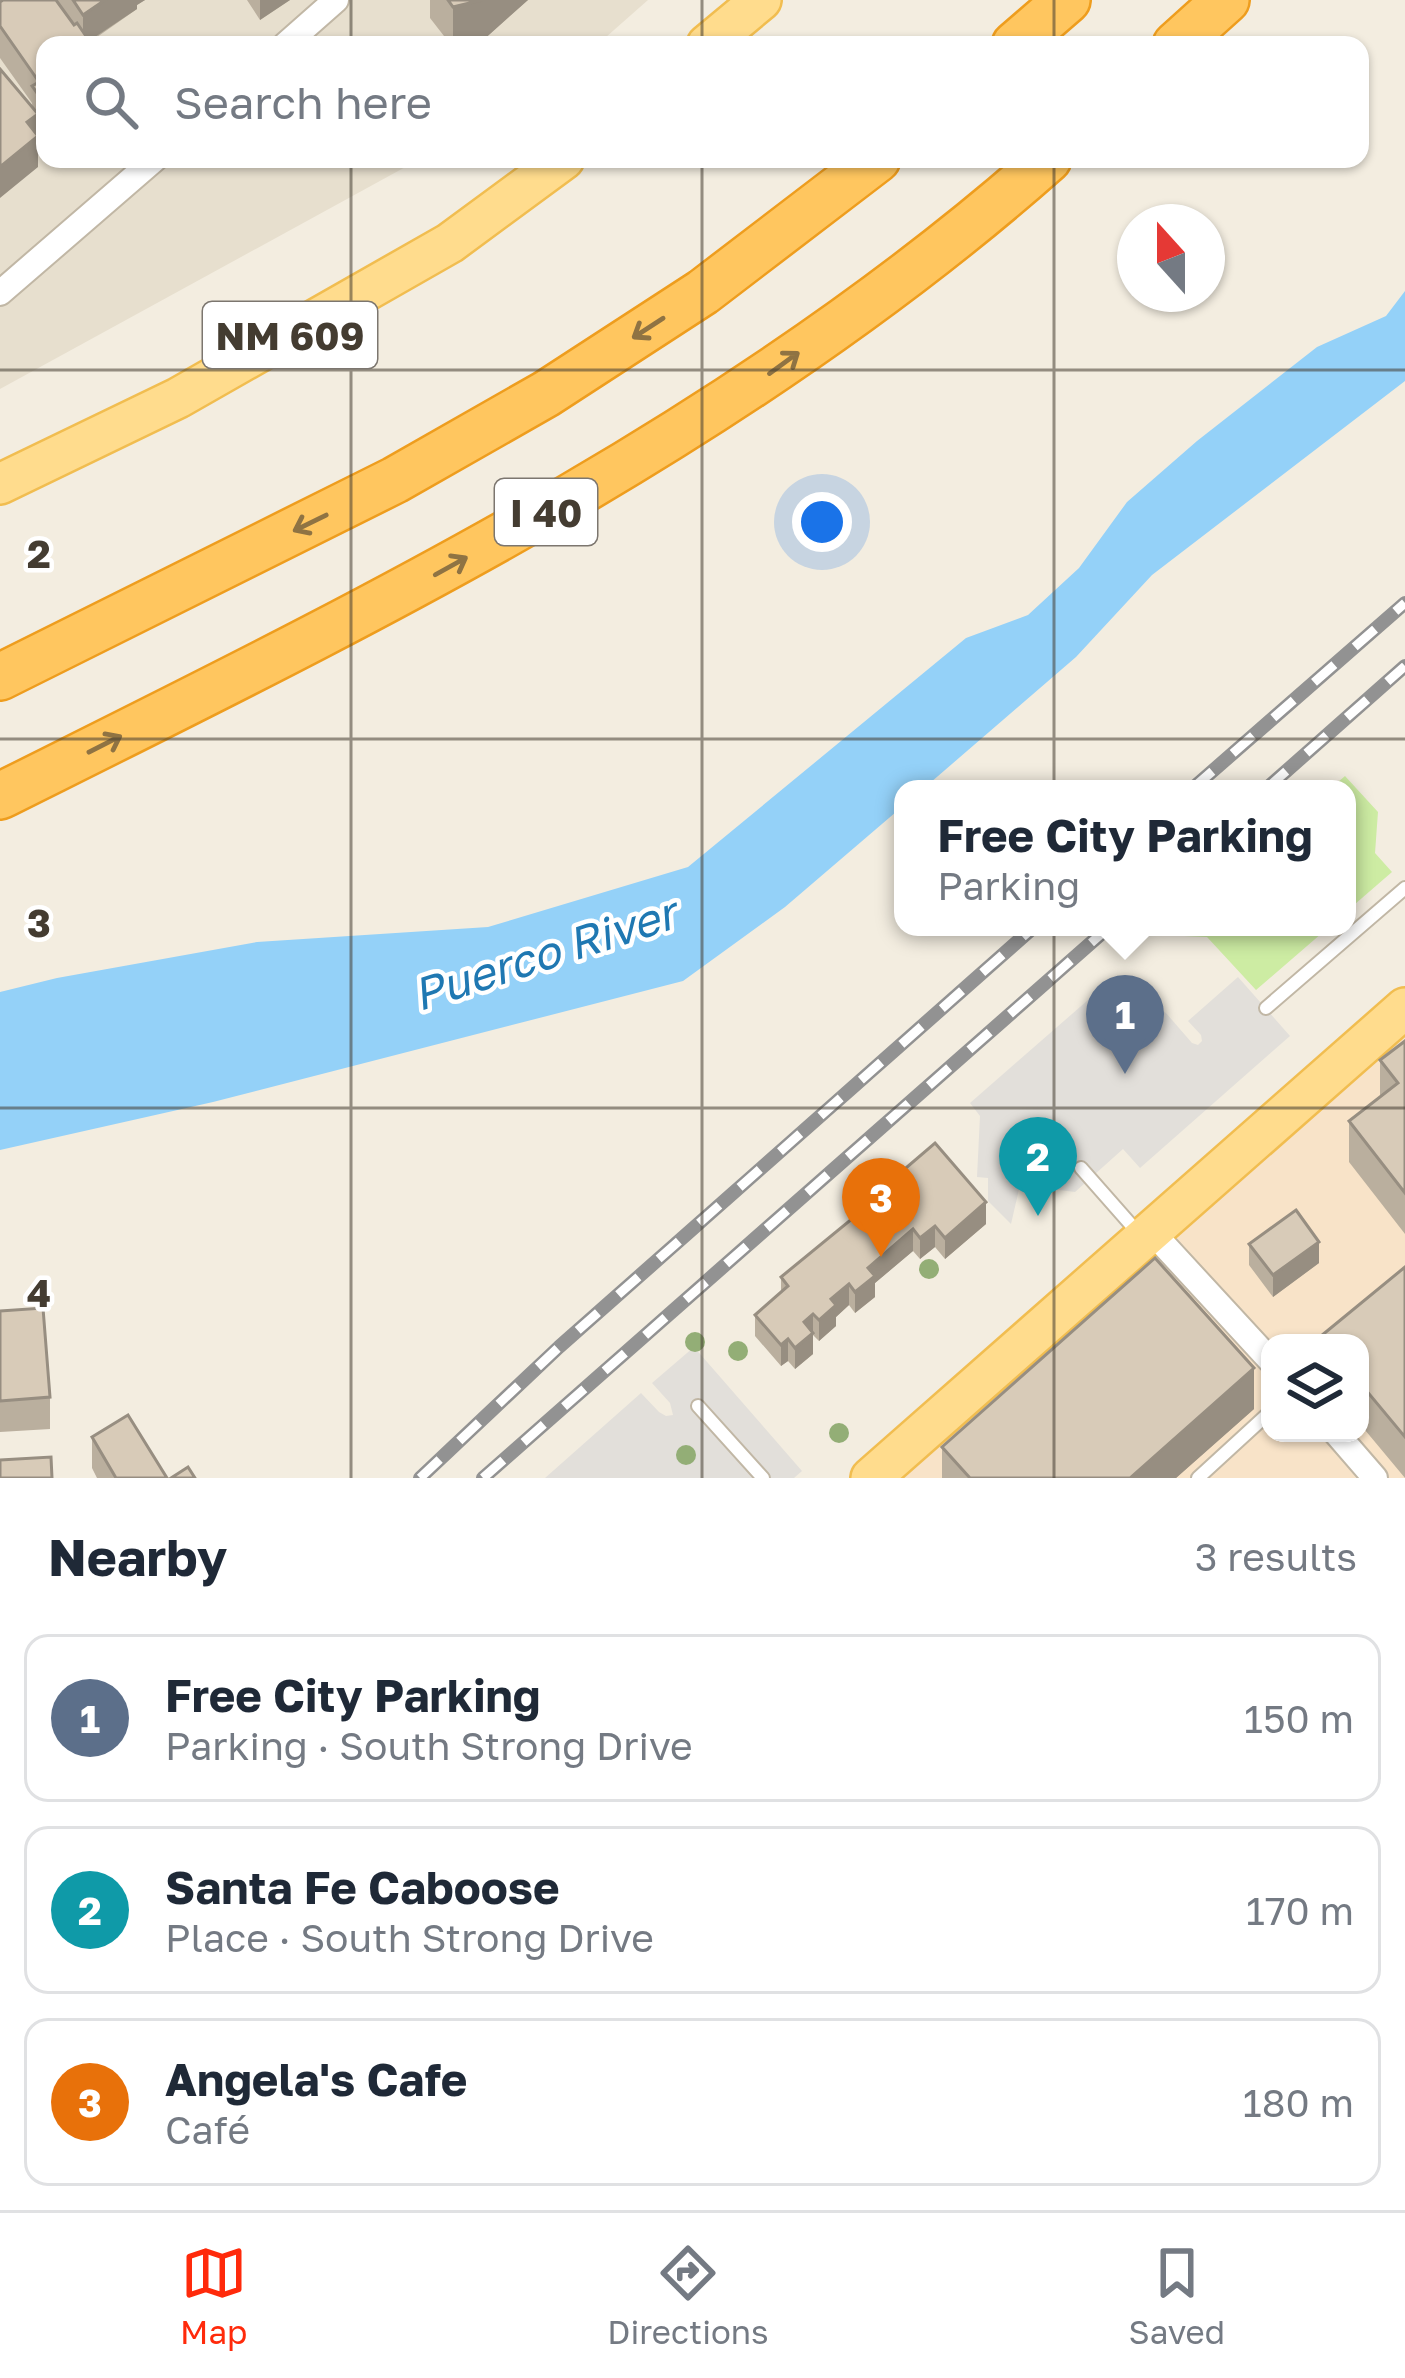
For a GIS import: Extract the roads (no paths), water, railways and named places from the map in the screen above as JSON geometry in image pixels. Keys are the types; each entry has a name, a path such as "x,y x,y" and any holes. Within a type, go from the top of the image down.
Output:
{"highway":[{"path":"1025,36 1067,0"},
{"path":"1187,36 1226,0"},
{"name":"I 40","path":"0,677 395,480 546,394 704,292 865,168"},
{"name":"I 40","path":"0,796 348,622 613,473 747,389 885,290 1037,168"}],"main road":[{"path":"718,36 761,0"},
{"name":"NM 609","path":"0,484 178,398 451,243 552,168"},
{"path":"871,1478 1405,1008"}],"street":[{"path":"295,36 336,0"},
{"path":"0,293 145,168"},
{"path":"1148,1235 1261,1351"},
{"path":"1344,1442 1375,1478"}],"lane":[{"path":"1356,931 1405,888"},
{"path":"1267,1008 1350,936"},
{"path":"1081,1168 1148,1235"},
{"path":"698,1406 763,1478"},
{"path":"1198,1478 1261,1420"}],"water":[{"name":"Puerco River","path":"1405,291 1405,381 1152,575 1076,657 933,780 894,780 894,814 785,907 683,981 213,1102 0,1150 0,992 257,942 488,927 688,867 966,638 1028,615 1079,568 1127,502 1197,441 1317,347 1386,316"}],"railway":[{"path":"1202,780 1405,603"},
{"path":"1276,780 1405,666"},
{"path":"420,1478 559,1347 1024,936"},
{"path":"483,1478 1099,936"}],"place":[{"name":"Free City Parking","path":"1125,1074"},
{"name":"Santa Fe Caboose","path":"1038,1216"},
{"name":"Angela's Cafe","path":"881,1257"}]}
